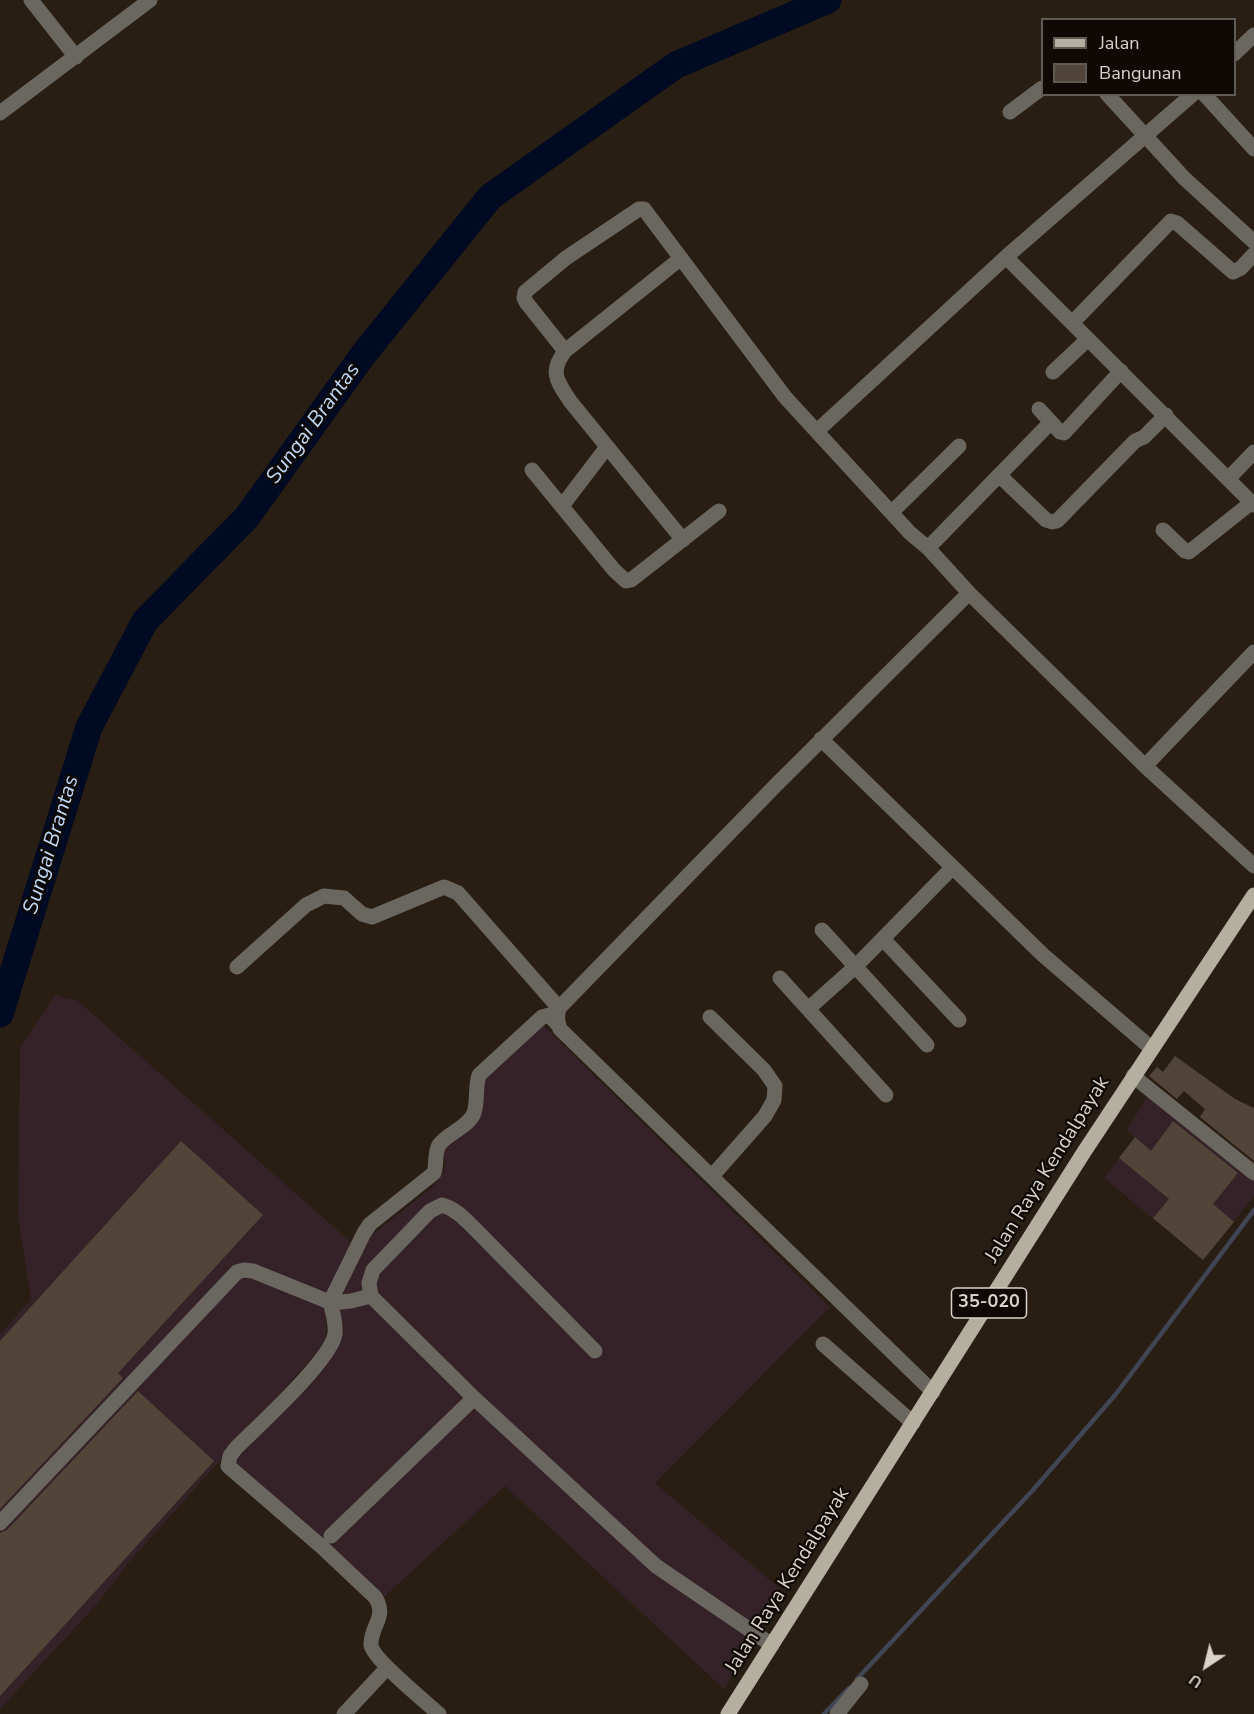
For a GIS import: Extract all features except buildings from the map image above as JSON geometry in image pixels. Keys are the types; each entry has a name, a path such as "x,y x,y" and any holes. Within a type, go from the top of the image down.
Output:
{"main road":[{"name":"Jalan Raya Kendalpayak","path":"728,1714 1132,1076 1254,895"}],"street":[{"path":"31,0 76,57"},
{"path":"0,113 150,0"},
{"path":"1236,52 1254,35"},
{"path":"1010,112 1041,89"},
{"path":"1109,96 1184,178 1254,242"},
{"path":"817,430 1006,257 1191,96"},
{"path":"1206,96 1252,140"},
{"path":"565,351 524,298 527,290 547,272 642,208 785,397 910,533 928,548 969,593 1145,766 1254,866"},
{"path":"1073,322 1171,221 1177,223 1233,272 1241,268 1254,255"},
{"path":"1006,257 1253,503 1189,552 1163,530"},
{"path":"680,260 565,351 556,367 559,383 570,400 683,540"},
{"path":"1053,372 1088,339"},
{"path":"1039,409 1060,432 1064,433 1121,371"},
{"path":"999,474 1046,520 1058,521 1135,441 1144,437 1166,415"},
{"path":"928,548 1051,422"},
{"path":"892,512 959,446"},
{"path":"562,507 607,447"},
{"path":"1229,478 1254,452"},
{"path":"532,470 614,570 626,581 631,580 719,511"},
{"path":"559,1026 557,1023 559,1008 821,739 969,593"},
{"path":"1145,766 1254,652"},
{"path":"821,739 1043,955 1151,1048"},
{"path":"808,1009 855,967 952,868"},
{"path":"237,967 306,905 324,897 344,898 362,914 372,917 444,887 458,893 559,1008"},
{"path":"822,930 927,1045"},
{"path":"883,939 959,1020"},
{"path":"780,978 886,1095"},
{"path":"431,1711 372,1650 371,1644 380,1612 380,1605 375,1597 322,1547 228,1466 230,1456 236,1448 315,1367 330,1347 335,1334 330,1302 370,1224 434,1173 436,1152 440,1143 470,1119 474,1113 476,1083 479,1075 542,1017 549,1015 933,1392"},
{"path":"710,1017 764,1070 775,1086 774,1100 765,1116 713,1175"},
{"path":"1132,1076 1254,1173"},
{"path":"595,1351 475,1229 455,1210 442,1205 430,1211 373,1270 369,1283 371,1296 474,1398 656,1566 772,1645"},
{"path":"0,1523 237,1272 253,1271 330,1302 351,1301 371,1296"},
{"path":"823,1344 914,1423"},
{"path":"331,1536 474,1398"},
{"path":"344,1714 387,1668"},
{"path":"837,1714 861,1684"}],"shaded area":[{"path":"55,995 78,1001 354,1245 326,1316 327,1339 130,1561 96,1605 0,1709 0,1334 31,1300 18,1216 20,1048"},
{"path":"543,1025 830,1307 655,1483 784,1592 724,1689 505,1486 383,1598 235,1464 238,1450 335,1345 343,1328 336,1295 373,1234 435,1185 445,1168 444,1150 479,1120 482,1079"},
{"path":"1149,1094 1254,1176 1254,1196 1203,1260 1104,1178 1135,1138 1127,1130"}],"waterway":[{"name":"Sungai Brantas","path":"0,1014 89,727 145,621 247,517 363,355 490,197 676,65 828,0"},
{"path":"857,1679 1033,1490 1116,1394 1254,1210"},
{"path":"824,1714 849,1688"}]}
